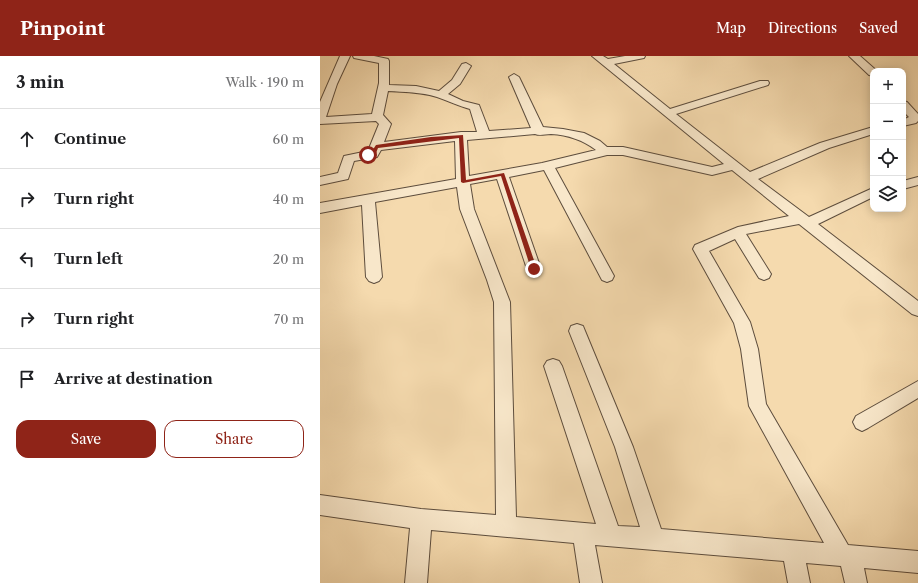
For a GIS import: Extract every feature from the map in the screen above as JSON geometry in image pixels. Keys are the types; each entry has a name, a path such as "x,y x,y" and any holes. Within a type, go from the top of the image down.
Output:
{"street":[{"path":"320,117 332,84 345,56"},
{"path":"345,203 346,183 344,176 348,159 373,154 385,124 377,115 383,88 384,61 358,56"},
{"path":"601,60 640,56"},
{"path":"854,56 870,70"},
{"path":"601,60 733,166 916,307"},
{"path":"441,94 456,82 466,66"},
{"path":"514,77 539,132"},
{"path":"667,112 764,83"},
{"path":"383,88 411,88 441,94 459,104 475,107 484,135"},
{"path":"906,106 916,113 915,119 906,122"},
{"path":"320,121 378,117"},
{"path":"376,147 461,136 554,131 573,134 597,144 604,151"},
{"path":"749,178 818,147 846,137 870,131"},
{"path":"461,136 463,182 467,209 498,287 502,302 506,526"},
{"path":"320,208 548,166 604,151 623,151 712,171 733,166"},
{"path":"548,166 567,204 607,276"},
{"path":"502,174 534,269"},
{"path":"320,181 344,176"},
{"path":"906,184 918,182"},
{"path":"856,583 846,555 758,406 755,396 752,360 746,332 742,322 700,252 702,248 747,228 804,221 870,193"},
{"path":"368,199 374,277"},
{"path":"737,232 764,274"},
{"path":"577,331 624,447 654,539"},
{"path":"553,366 611,536"},
{"path":"862,422 918,389"},
{"path":"320,505 421,519 918,562"},
{"path":"416,583 421,519"},
{"path":"583,533 591,583"},
{"path":"792,550 799,583"}],"route":[{"path":"368,155 373,154 376,147 461,136 463,182 502,174 534,269"}]}
